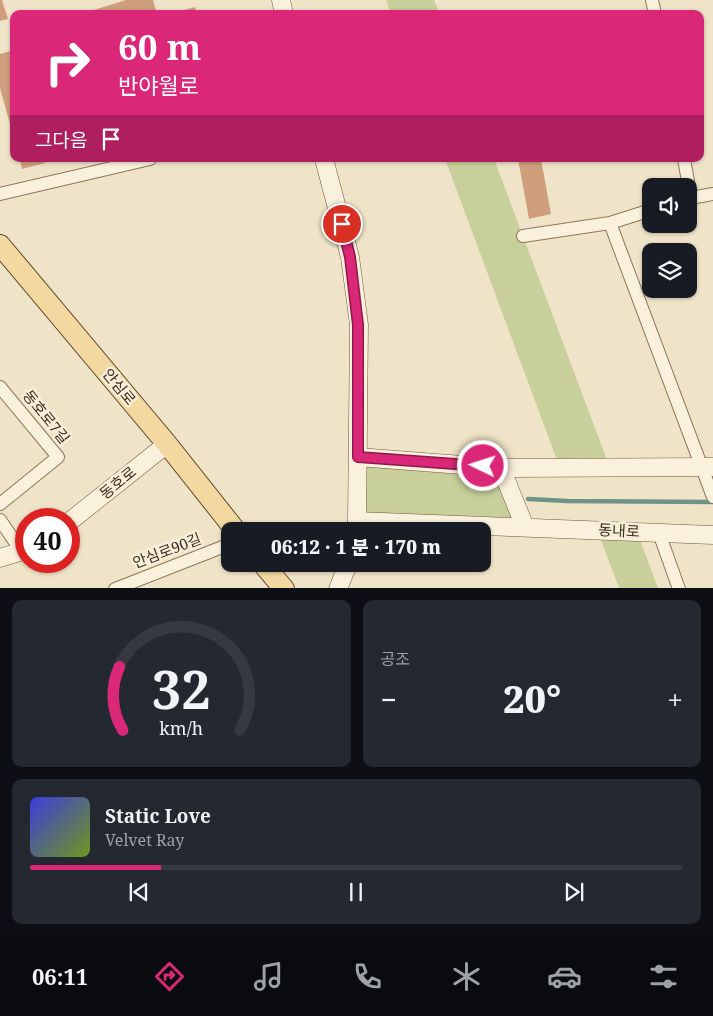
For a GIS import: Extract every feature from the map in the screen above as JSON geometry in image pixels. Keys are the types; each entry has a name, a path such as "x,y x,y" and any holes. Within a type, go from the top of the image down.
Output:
{"main road":[{"name":"안심로","path":"0,245 167,444 229,522"},
{"path":"270,572 284,588"}],"street":[{"path":"0,194 137,162"},
{"path":"325,162 350,257 358,325 356,522"},
{"path":"684,162 687,178"},
{"path":"697,197 713,194"},
{"path":"523,236 610,223 642,213"},
{"path":"610,223 707,467 713,497"},
{"name":"동호로7길","path":"0,387 58,457 0,504"},
{"name":"동호로","path":"80,513 167,444"},
{"path":"358,457 501,468 707,467"},
{"path":"501,468 525,527"},
{"path":"0,520 15,539"},
{"name":"동내로","path":"491,527 713,535"},
{"path":"659,533 679,588"},
{"name":"안심로90길","path":"115,588 221,547"},
{"path":"0,558 15,554"},
{"path":"338,588 345,572"}],"green space":[{"path":"386,0 434,0 438,10 390,10"},
{"path":"446,162 495,162 610,468 560,468"},
{"path":"358,457 501,468 525,527 491,526 491,522 357,521"},
{"path":"597,530 637,532 658,588 619,588"}],"building":[{"path":"0,0 2,0 8,19 0,21"},
{"path":"126,0 153,0 156,10 94,10"},
{"path":"195,7 196,10 184,10"},
{"path":"10,51 10,124 0,88 0,54"},
{"path":"21,162 45,162 45,163 22,169"},
{"path":"519,162 542,162 551,214 529,219"}],"waterway":[{"path":"528,499 713,502"}],"route":[{"path":"342,224 350,257 358,325 358,457 483,466"}]}
